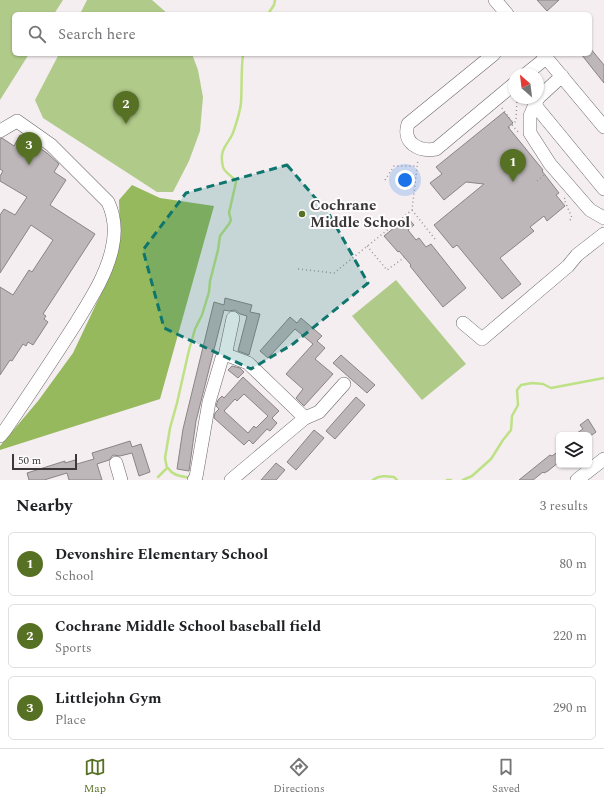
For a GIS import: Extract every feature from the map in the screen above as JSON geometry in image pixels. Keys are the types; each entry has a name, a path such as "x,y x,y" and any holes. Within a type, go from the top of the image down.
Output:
{"street":[{"path":"495,0 506,12"},
{"path":"492,56 408,124 406,131 408,138 413,145 420,149 436,149 508,89"},
{"path":"532,68 545,56 604,127"},
{"path":"544,93 562,76"},
{"path":"535,104 530,116 530,132 550,164 590,210 604,218"},
{"path":"540,104 604,189"},
{"path":"0,131 17,120 51,145 108,202 113,213 115,224 112,249 102,278 57,354 0,436"},
{"path":"463,323 482,339 568,266 577,255 604,234"},
{"path":"194,480 196,477 209,402 222,358 225,356 233,318"},
{"path":"225,356 227,355 248,363 305,418"},
{"path":"231,480 305,418 319,412 344,384"},
{"path":"116,462 121,480"},
{"path":"577,480 602,464"}],"path":[{"path":"509,128 516,121 517,104"},
{"path":"502,107 514,123"},
{"path":"298,269 334,273 412,210 418,159"},
{"path":"385,180 394,166 417,166"},
{"path":"537,181 549,171"},
{"path":"568,195 564,199 572,218 568,222"},
{"path":"412,210 435,239"},
{"path":"367,246 387,270 404,257"}],"highlighted area":[{"path":"287,165 329,214 368,283 293,344 251,369 164,328 143,250 186,193"}],"green space":[{"path":"0,0 63,0 55,12 12,12 12,56 28,56 0,100"},
{"path":"87,0 152,0 166,12 81,12"},
{"path":"58,56 193,56 198,70 203,97 200,131 189,161 173,192 157,192 43,118 35,100"},
{"path":"132,185 160,198 214,206 160,399 0,450 0,446 38,401 73,353 108,279 120,238 119,200"},
{"path":"396,280 466,364 422,400 352,316"}],"building":[{"path":"537,0 559,0 547,11"},
{"path":"592,50 604,65 604,83 583,56 592,56"},
{"path":"504,112 513,123 508,127 543,170 542,171 559,193 556,195 565,206 547,221 544,216 530,227 534,231 500,258 521,284 502,299 457,245 453,248 434,225 484,184 466,182 444,200 430,183 442,174 436,167"},
{"path":"20,135 47,153 59,164 54,172 66,180 50,205 95,234 43,314 46,316 44,319 48,322 33,345 28,342 26,346 23,344 12,361 10,360 0,375 0,287 13,295 29,270 32,272 53,240 31,225 0,273 0,215 4,209 15,215 27,197 0,181 0,176 3,171 0,169 0,139 2,138 14,146"},
{"path":"407,217 414,225 408,230 416,240 419,238 426,247 431,244 466,288 443,307 410,266 411,265 384,236"},
{"path":"225,298 252,305 250,312 260,314 249,355 238,351 247,316 240,314 235,310 224,310 196,421 189,471 177,469 183,429 214,302 224,305"},
{"path":"290,317 297,323 301,318 322,336 317,341 325,348 315,359 333,374 304,406 296,398 303,389 286,374 313,344 295,329 268,358 260,351"},
{"path":"341,355 375,385 367,393 333,363"},
{"path":"232,366 240,368 244,372 238,378 228,370"},
{"path":"243,377 279,411 272,418 277,423 270,431 267,429 253,444 249,440 244,445 214,418 215,413 219,409 216,406 218,400 222,396 224,398","holes":["244,394 268,416 256,428 254,426 248,433 224,411 235,399 237,401"]},
{"path":"356,397 365,405 335,439 326,431"},
{"path":"588,419 596,432 592,435 592,432 578,432 583,429 580,425"},
{"path":"314,430 324,438 296,470 287,462"},
{"path":"130,441 132,447 141,444 150,472 139,476 132,453 120,456 113,455 109,460 97,464 102,480 69,480 67,473 44,480 29,480 27,473 65,461 65,463 75,460 77,464 94,459 92,453"},
{"path":"556,453 556,464 548,471 543,472 533,480 519,480 550,455 552,456"},
{"path":"276,463 285,470 276,480 261,480"}],"waterway":[{"path":"269,12 274,5 275,0"},
{"path":"158,477 167,468 165,458 170,428 195,329 202,315 209,292 220,236 231,220 229,213 236,182 224,169 222,155 223,150 232,135 240,110 243,56"},
{"path":"463,480 472,476 491,459 511,430 512,416 518,405 517,390 521,385 532,383 543,384 551,388 604,378"},
{"path":"168,468 175,474 190,478"},
{"path":"373,480 378,477 386,476 394,477 397,480"}],"place":[{"name":"Cochrane Middle School baseball field","path":"126,124"},
{"name":"Littlejohn Gym","path":"29,165"},
{"name":"Devonshire Elementary School","path":"513,182"},
{"name":"Cochrane Middle School","path":"302,214"}]}
